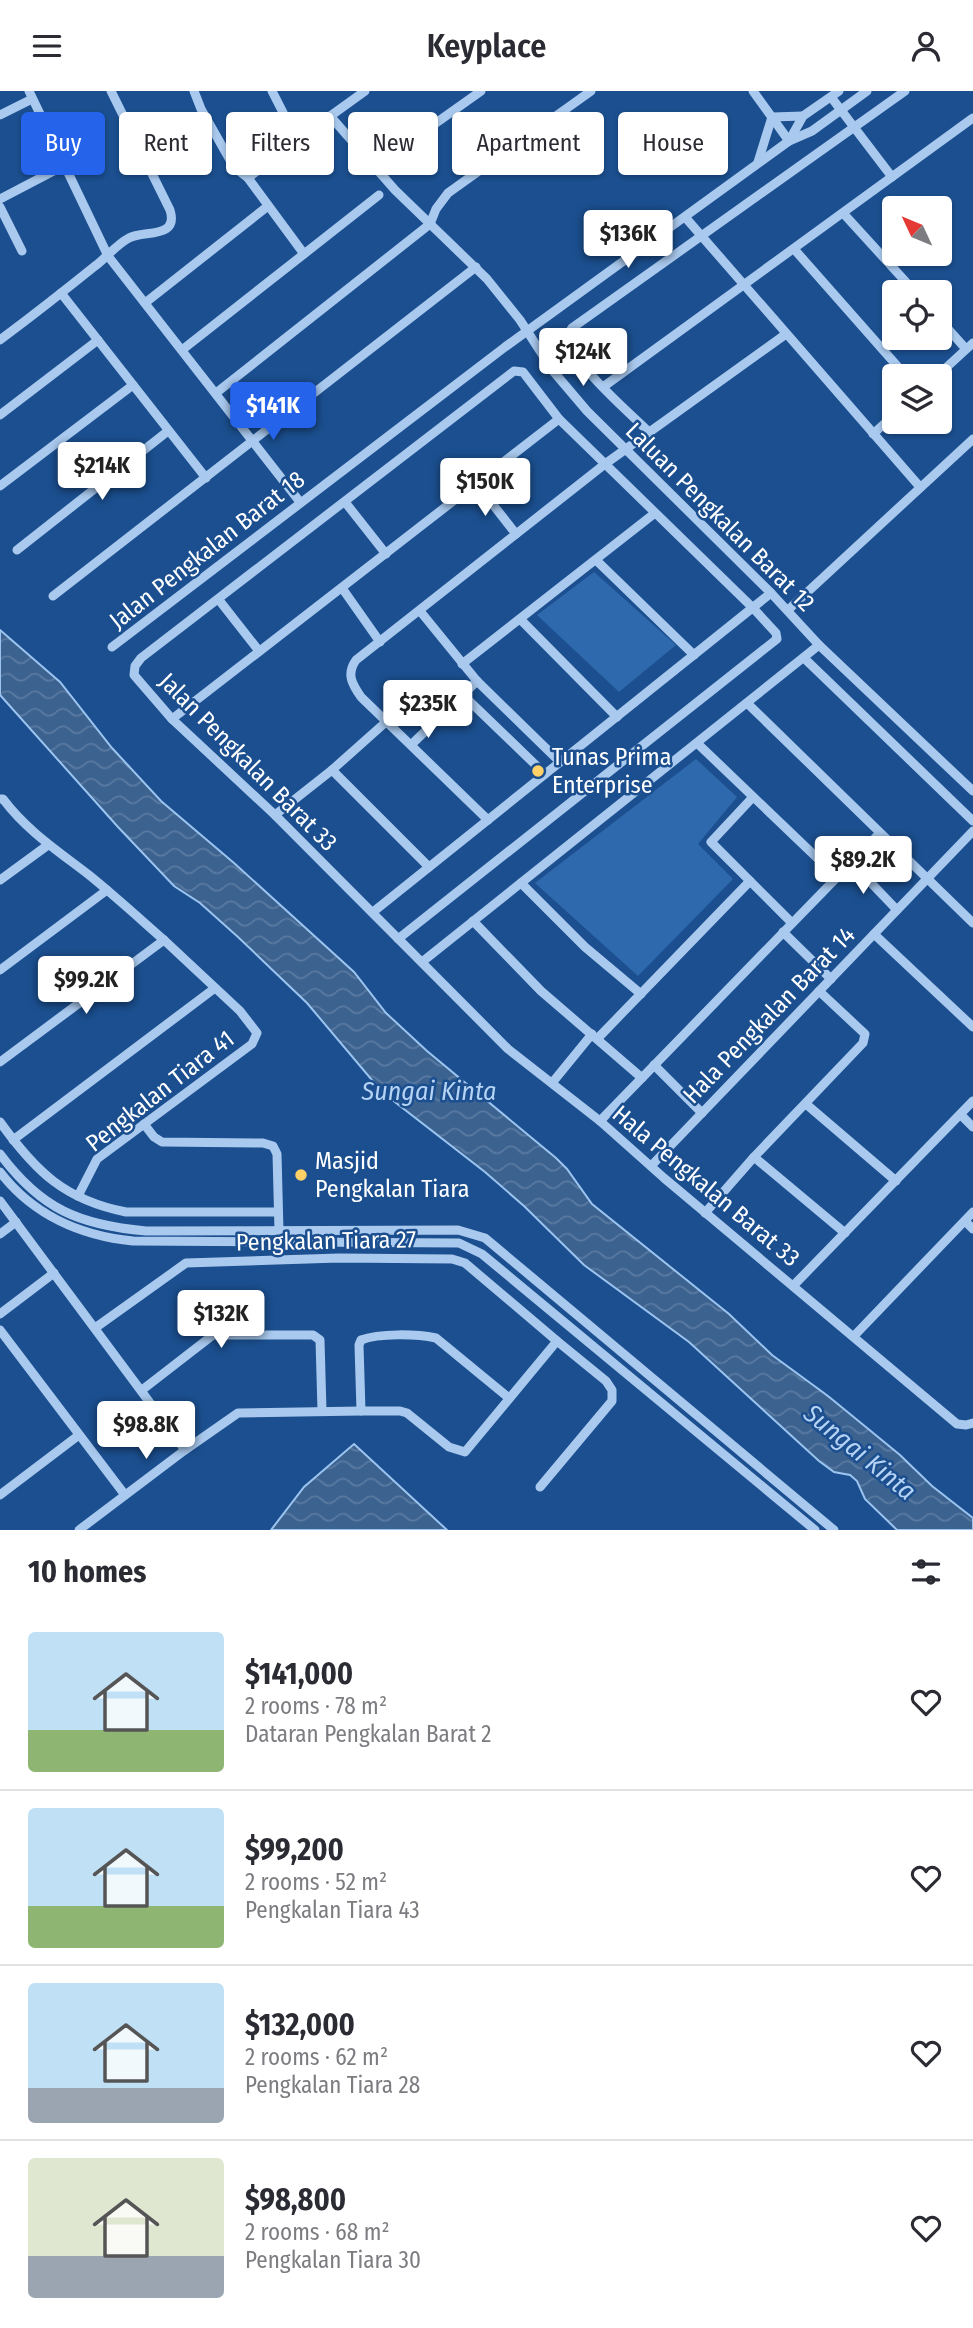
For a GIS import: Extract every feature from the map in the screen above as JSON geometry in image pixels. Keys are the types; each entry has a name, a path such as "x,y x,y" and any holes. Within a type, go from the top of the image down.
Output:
{"street":[{"path":"0,340 127,239 161,232 170,225 172,218 111,91"},
{"path":"194,91 201,109 234,167 248,179 304,254"},
{"path":"272,91 283,112"},
{"path":"438,122 481,91"},
{"path":"216,393 430,224 436,209 448,193 592,91"},
{"path":"753,91 789,141"},
{"path":"789,141 812,131 867,91"},
{"path":"649,432 592,375 570,345 568,334 572,328 905,91"},
{"path":"334,115 363,92"},
{"path":"789,141 803,116 835,94 841,110 892,177"},
{"path":"0,115 30,95 38,112"},
{"path":"772,117 803,116"},
{"path":"758,164 772,117"},
{"path":"603,387 973,118"},
{"name":"Laluan Pengkalan Barat 12","path":"334,120 348,137"},
{"name":"Jalan Pengkalan Barat 18","path":"112,647 527,331 789,141"},
{"path":"0,199 46,175"},
{"path":"70,175 108,256 300,502"},
{"path":"248,179 253,175"},
{"name":"Laluan Pengkalan Barat 12","path":"382,175 476,267 520,320 553,371 587,411 788,610 819,645 973,791"},
{"path":"182,350 379,195"},
{"path":"145,303 268,206"},
{"path":"0,208 22,251"},
{"path":"843,213 904,280"},
{"path":"685,217 920,487"},
{"path":"794,250 895,364"},
{"path":"53,596 476,267"},
{"path":"61,293 206,478"},
{"path":"950,364 970,346 952,330"},
{"path":"488,820 361,697 350,679 350,670 356,660 605,464 786,334"},
{"path":"0,415 98,340"},
{"name":"Jalan Pengkalan Barat 33","path":"422,962 275,815 172,719 134,675 135,666 141,658 514,371 523,372 559,419"},
{"path":"0,486 133,385"},
{"path":"172,719 559,419 776,633 777,639 398,939"},
{"path":"873,433 882,425"},
{"path":"17,550 168,431"},
{"path":"788,610 973,439"},
{"path":"476,483 516,534"},
{"path":"345,502 386,554"},
{"path":"462,664 655,513"},
{"path":"596,560 694,655"},
{"path":"342,588 380,642"},
{"path":"373,912 771,593"},
{"path":"219,600 259,651"},
{"path":"420,611 477,681 560,762"},
{"path":"520,619 617,717"},
{"path":"422,962 819,645"},
{"path":"804,658 973,821"},
{"path":"412,744 477,681"},
{"path":"463,694 545,774"},
{"path":"747,703 973,923"},
{"path":"275,815 332,770 387,721"},
{"path":"697,743 837,877"},
{"path":"332,770 429,867"},
{"path":"753,797 711,842 792,923"},
{"path":"0,799 3,799 18,819 107,890 215,988 13,1140"},
{"name":"Hala Pengkalan Barat 14","path":"651,1166 973,831"},
{"path":"600,1121 880,833"},
{"path":"0,880 48,845"},
{"path":"851,862 897,910"},
{"path":"552,1083 595,1036 641,994 750,881"},
{"path":"521,883 585,947 641,994"},
{"path":"0,970 107,890"},
{"path":"473,921 541,991 642,1078"},
{"path":"783,932 831,979"},
{"path":"874,934 973,1027"},
{"path":"0,1062 164,940"},
{"name":"Hala Pengkalan Barat 33","path":"422,962 508,1049 600,1121 705,1213 957,1424 973,1423"},
{"name":"Pengkalan Tiara 41","path":"78,1196 97,1159 252,1044 256,1038 257,1033 240,1011 215,988"},
{"path":"705,1213 865,1039 864,1034 820,991"},
{"path":"654,1065 702,1113"},
{"path":"793,1286 973,1101"},
{"path":"806,1104 896,1181"},
{"path":"961,1115 973,1127"},
{"path":"0,1122 29,1160 54,1183 90,1202 126,1212 278,1212"},
{"path":"144,1124 154,1137 162,1142 269,1144 276,1150 279,1231"},
{"path":"0,1154 38,1196 63,1212 118,1228 146,1231 458,1230 485,1238 834,1530"},
{"path":"754,1157 845,1233"},
{"path":"0,1172 31,1204 58,1221 107,1238 133,1241 459,1243 482,1254 815,1530"},
{"path":"0,1201 185,1450"},
{"path":"854,1336 973,1212"},
{"path":"965,1221 973,1229"},
{"path":"0,1234 16,1222"},
{"path":"342,1258 344,1231"},
{"name":"Pengkalan Tiara 27","path":"95,1328 186,1263 342,1258 459,1261 609,1384 612,1401 540,1487"},
{"path":"0,1314 54,1273"},
{"path":"0,1330 125,1495"},
{"path":"142,1390 213,1335 313,1335 320,1340 322,1411"},
{"path":"360,1411 359,1345 361,1340 370,1336 436,1338 509,1398"},
{"path":"79,1530 238,1413 400,1411 407,1413 449,1447 465,1451 554,1338"},
{"path":"0,1495 79,1436"}],"shaded area":[{"path":"594,572 676,645 619,692 537,615"},
{"path":"696,759 737,797 698,844 733,879 638,976 535,883"}],"water":[{"name":"Sungai Kinta","path":"0,630 60,682 112,748 161,801 354,972 386,1013 427,1051 556,1158 592,1204 729,1314 772,1355 828,1396 900,1455 932,1486 973,1518 973,1530 897,1530 865,1499 857,1481 850,1475 834,1472 819,1461 689,1342 584,1265 485,1172 382,1092 307,1003 200,903 174,886 0,695"},
{"path":"354,1444 447,1530 271,1530 304,1487"}],"place":[{"name":"Tunas Prima Enterprise","path":"538,771"},
{"name":"Masjid Pengkalan Tiara","path":"301,1175"}]}
